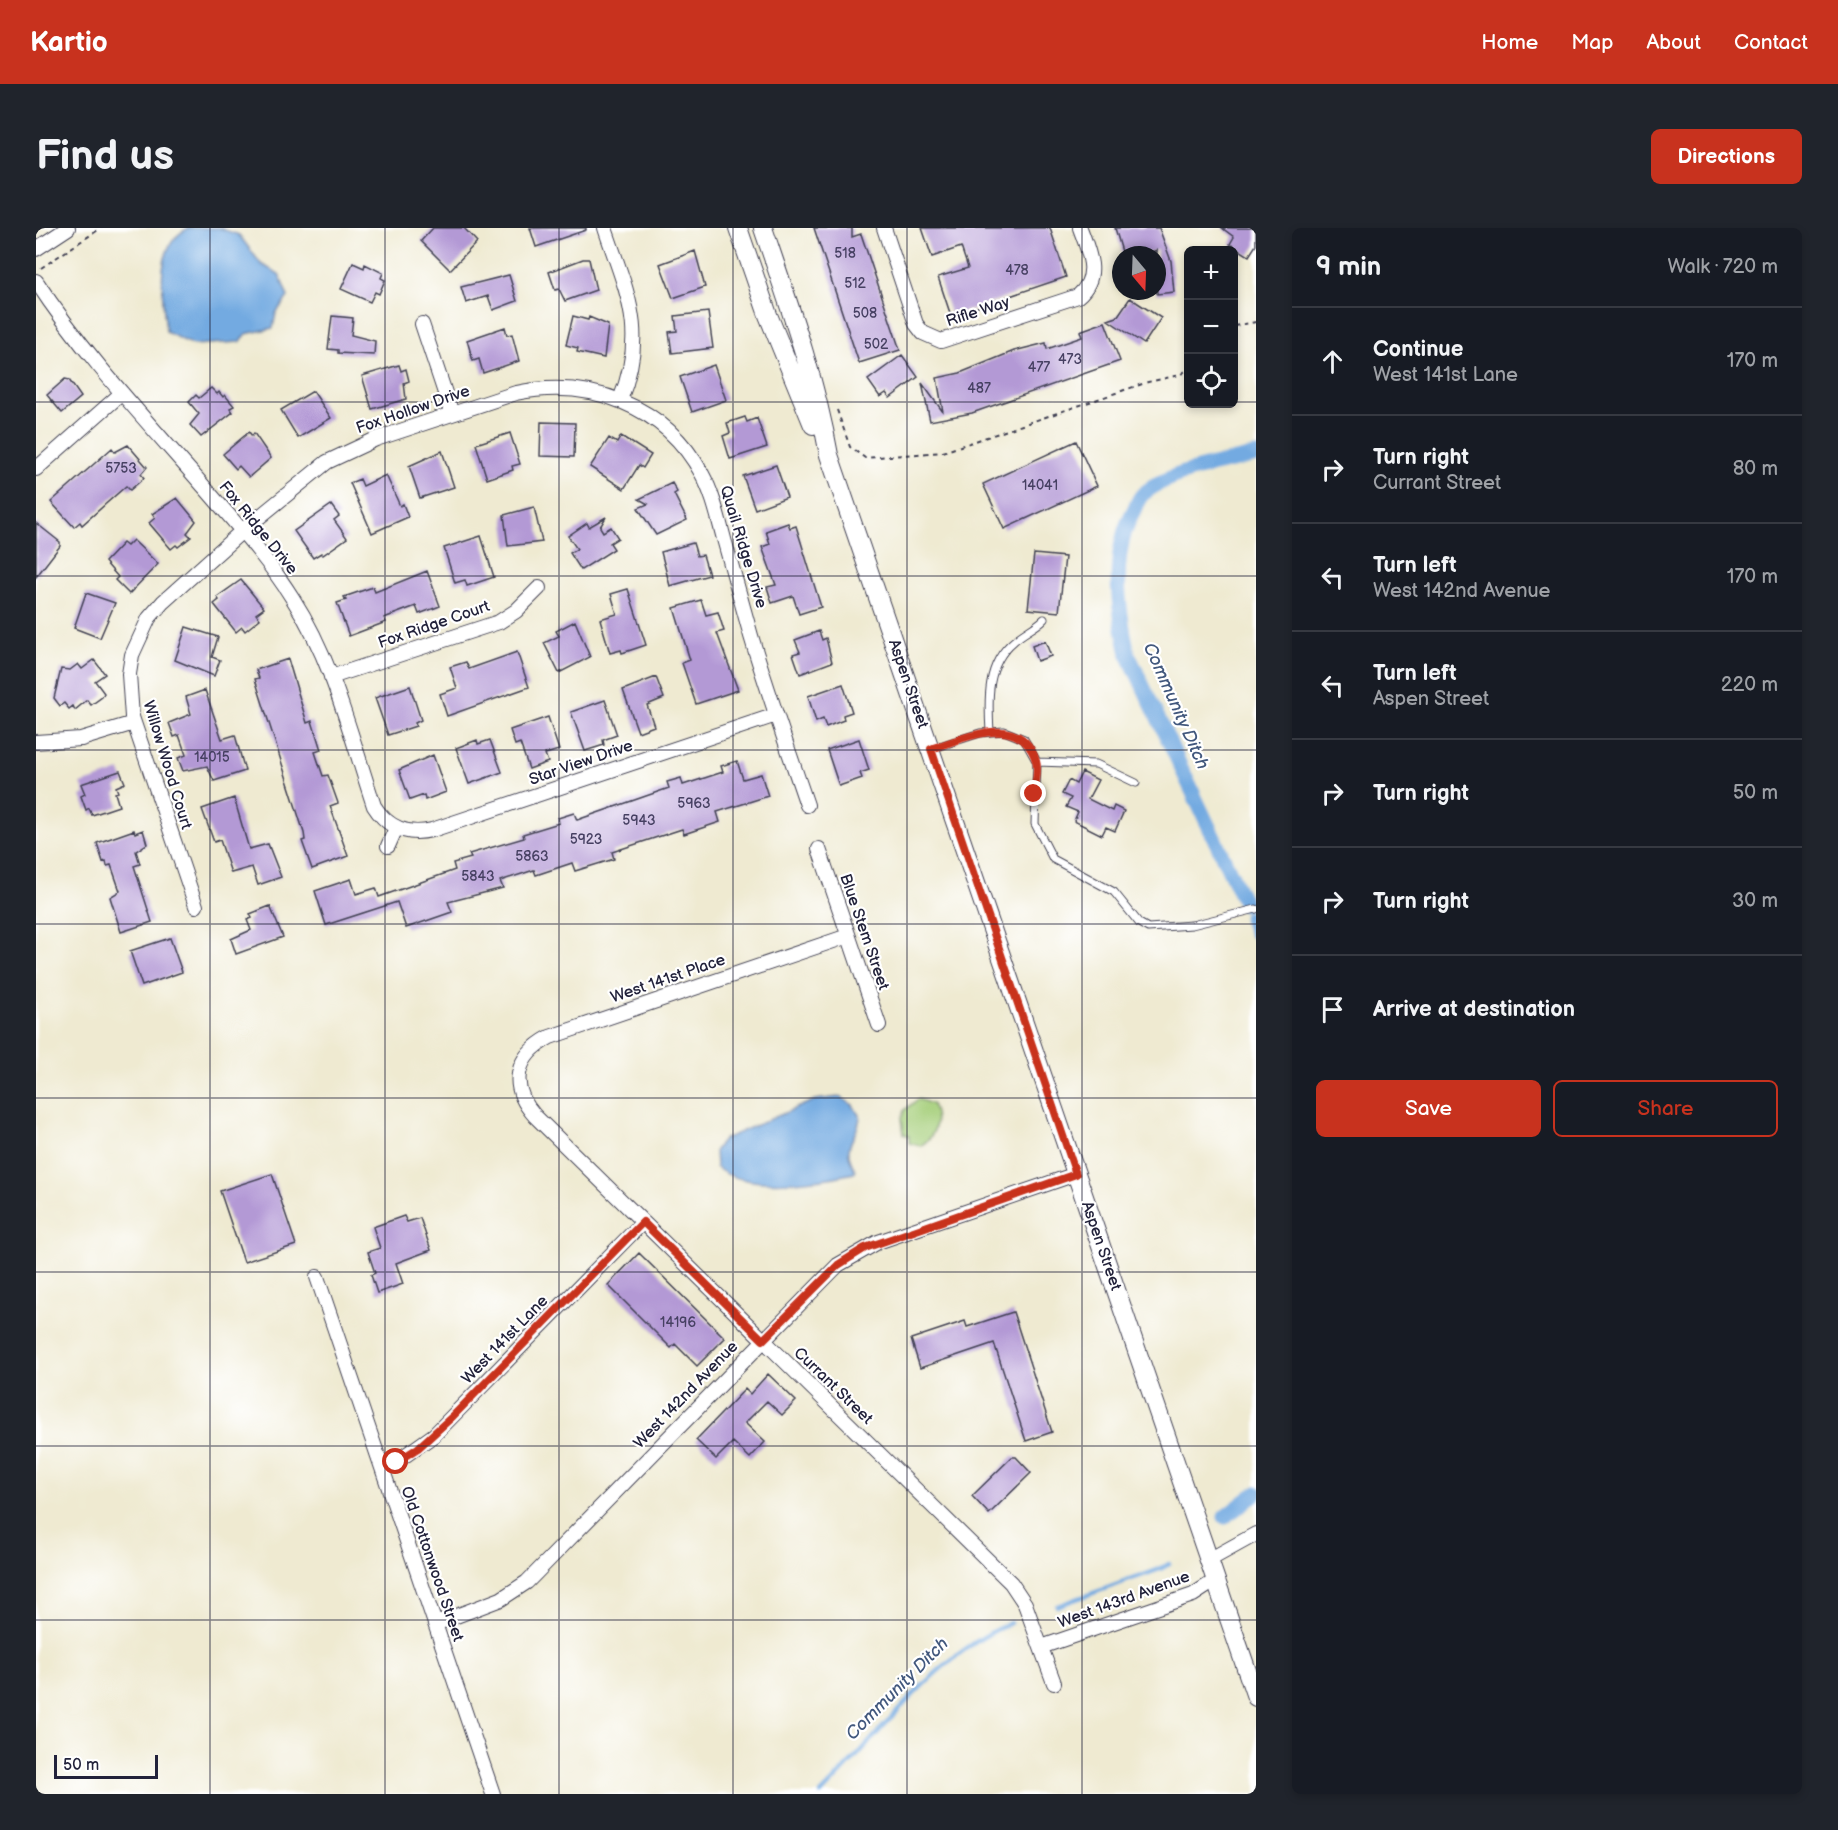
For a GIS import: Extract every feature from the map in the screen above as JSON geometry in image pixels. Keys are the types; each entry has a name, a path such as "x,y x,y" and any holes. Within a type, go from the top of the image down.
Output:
{"street":[{"path":"36,249 68,228"},
{"path":"605,228 632,309 635,328 632,366 620,400"},
{"name":"Aspen Street","path":"738,228 768,315 814,427 829,455"},
{"name":"Aspen Street","path":"763,228 790,306 823,422 829,455 1256,1697"},
{"name":"Rifle Way","path":"884,228 916,324 923,333 941,340 1078,296 1091,280 1093,270 1080,228"},
{"name":"Fox Ridge Drive","path":"36,281 68,330 242,531 271,566 295,601 331,677 374,806 381,816 396,828"},
{"path":"422,324 452,414"},
{"name":"Fox Hollow Drive","path":"242,531 303,479 327,462 376,439 516,393 538,388 581,389 620,400"},
{"path":"36,469 122,393"},
{"name":"Quail Ridge Drive","path":"620,400 650,416 676,438 703,476 713,499 776,715 807,805"},
{"name":"Willow Wood Court","path":"196,906 134,723 128,696 129,674 136,645 149,618 163,602 242,531"},
{"name":"Fox Ridge Court","path":"331,677 499,622 516,611 539,588"},
{"name":"Star View Drive","path":"396,828 408,832 432,831 776,715"},
{"path":"36,742 81,739 134,723"},
{"path":"388,846 396,828"},
{"name":"Blue Stem Street","path":"819,849 879,1025"},
{"name":"West 141st Place","path":"518,1076 528,1052 550,1037 848,936"},
{"name":"Currant Street","path":"518,1076 521,1099 527,1107 1011,1583 1025,1604 1054,1683"},
{"name":"West 142nd Avenue","path":"435,1624 501,1599 527,1582 838,1265 865,1248 1076,1174"},
{"name":"West 141st Lane","path":"382,1468 418,1448 440,1428 643,1222"},
{"name":"Old Cottonwood Street","path":"317,1277 493,1794"},
{"path":"1209,1560 1256,1534"},
{"name":"West 143rd Avenue","path":"1041,1647 1193,1595 1216,1580"}],"lane":[{"path":"990,732 990,683 998,658 1013,641 1044,619"},
{"path":"931,749 980,733 1004,731 1024,739 1036,762 1035,824 1053,859 1114,892 1139,923 1148,928 1192,925 1254,910"},
{"path":"1036,762 1096,764 1136,783"}],"path":[{"path":"36,271 100,228"},
{"path":"1238,325 1256,322"},
{"path":"834,400 845,434 856,454 872,459 933,454 1184,372"}],"green space":[{"path":"918,1099 932,1104 936,1122 933,1133 920,1146 909,1143 909,1136 904,1134 902,1118 905,1110"}],"water":[{"path":"189,228 219,228 239,235 261,264 279,274 288,297 276,313 273,328 246,334 240,342 193,345 166,332 162,289 165,260 169,246 177,236"},
{"path":"840,1097 853,1105 860,1117 849,1149 851,1162 856,1171 854,1173 803,1181 763,1182 729,1175 716,1167 715,1150 724,1139 815,1100"}],"building":[{"path":"433,228 464,228 477,242 450,270 421,241"},
{"path":"530,228 586,228 586,230 536,247"},
{"path":"814,228 852,228 852,237 861,234 900,350 859,363"},
{"path":"922,228 1050,228 1066,277 951,316 938,277 968,268 961,247 932,257"},
{"path":"1115,228 1159,228 1166,246 1120,246"},
{"path":"1222,228 1256,228 1256,245 1249,256 1238,249 1238,246 1230,244 1234,237"},
{"path":"1166,247 1171,261 1174,292 1166,293"},
{"path":"695,251 705,287 673,298 660,264"},
{"path":"583,259 589,259 596,290 565,301 559,289 555,290 549,272"},
{"path":"353,263 364,268 365,264 383,273 381,278 385,280 379,294 375,292 370,302 341,289"},
{"path":"509,275 517,301 493,310 488,296 466,303 461,287"},
{"path":"1129,300 1133,300 1161,318 1144,344 1108,320 1117,317"},
{"path":"708,312 713,348 672,353 669,332 677,331 675,316"},
{"path":"332,316 353,318 351,335 375,341 374,355 338,353 338,350 328,349"},
{"path":"573,316 588,320 589,317 608,325 604,358 577,352 578,348 566,345"},
{"path":"1105,322 1120,361 972,413 930,421 922,383 943,412 937,378 960,373 1014,351 1046,343 1047,349 1082,337 1080,331"},
{"path":"505,327 507,335 512,334 519,361 483,373 479,359 473,361 467,340"},
{"path":"902,355 918,377 890,398 886,393 880,397 868,380"},
{"path":"399,365 401,371 406,369 409,381 404,383 406,399 372,409 362,376"},
{"path":"714,365 726,400 692,412 680,377"},
{"path":"65,379 69,380 81,397 62,413 47,395"},
{"path":"211,388 223,397 225,395 234,406 230,408 233,412 201,437 190,425 199,414 189,402 196,395 199,398"},
{"path":"313,391 331,418 298,438 281,410"},
{"path":"745,417 747,422 757,418 767,447 730,459 723,436 730,433 727,423"},
{"path":"541,422 575,423 574,457 540,456"},
{"path":"249,432 252,436 254,433 271,458 249,477 239,466 236,469 223,454"},
{"path":"510,433 520,464 512,466 513,470 487,479 476,444"},
{"path":"621,436 651,455 643,468 639,465 624,489 590,467 609,438 617,443"},
{"path":"1076,441 1097,486 1004,529 983,484"},
{"path":"128,445 147,467 141,474 144,478 130,490 126,486 82,525 80,522 74,527 51,502 112,448 115,452"},
{"path":"442,451 454,487 420,498 409,466"},
{"path":"776,465 787,497 755,509 743,476"},
{"path":"386,475 400,506 403,504 408,517 372,533 350,483 360,479 363,486"},
{"path":"672,483 677,492 674,494 687,520 656,535 638,508 648,504 639,499"},
{"path":"177,498 196,521 187,533 191,537 178,547 176,545 171,549 149,523 155,518 152,514"},
{"path":"331,505 339,516 334,520 347,538 323,555 321,553 313,558 294,531"},
{"path":"534,507 542,542 508,546 504,515"},
{"path":"606,517 600,527 603,532 611,527 618,538 610,543 614,549 581,570 570,553 577,549 568,536 587,523 589,527"},
{"path":"36,523 60,542 60,546 36,577"},
{"path":"788,523 790,528 796,526 821,607 799,614 793,596 772,603 767,587 776,585 762,547 770,544 766,531"},
{"path":"481,536 494,577 467,586 465,580 455,583 444,548"},
{"path":"133,540 158,564 129,594 115,580 118,577 105,562 123,543 127,546"},
{"path":"693,543 697,556 703,555 709,575 670,586 661,552"},
{"path":"1034,554 1065,557 1059,612 1028,609"},
{"path":"427,571 440,606 419,614 416,606 384,618 386,622 349,636 337,603 346,600 344,597 373,587 375,592"},
{"path":"241,580 264,608 256,614 260,619 245,631 242,627 236,632 214,604 219,600 217,597"},
{"path":"628,589 646,645 622,653 621,650 610,653 600,619 617,614 611,594"},
{"path":"86,593 115,603 100,638 74,628"},
{"path":"701,600 706,615 718,612 724,631 717,633 738,690 696,704 682,663 690,660 674,608"},
{"path":"575,621 590,657 559,673 544,643 559,636 556,631"},
{"path":"186,627 218,637 212,657 220,660 214,676 175,660"},
{"path":"819,631 822,640 826,638 832,662 800,674 793,654 800,652 795,640"},
{"path":"1045,641 1051,656 1037,661 1032,646"},
{"path":"517,652 529,687 447,716 440,694 457,688 450,667 466,662 469,669"},
{"path":"288,659 307,723 312,721 321,750 315,752 323,776 328,775 338,803 330,806 348,856 312,869 302,841 305,840 304,833 255,679 259,678 256,670"},
{"path":"94,660 105,674 95,681 104,693 102,697 91,705 87,700 75,710 73,706 69,709 64,703 60,706 54,698 61,669 70,670 78,664 82,669"},
{"path":"656,677 664,698 647,705 654,726 638,732 623,690"},
{"path":"843,684 852,712 843,715 844,720 826,727 823,719 816,722 808,696"},
{"path":"410,686 421,720 415,723 416,726 388,735 375,698"},
{"path":"205,690 222,739 235,735 245,771 214,781 207,766 183,771 178,758 186,755 179,735 174,737 169,723 191,714 186,697"},
{"path":"605,700 617,735 603,740 604,745 585,751 571,712"},
{"path":"548,717 559,750 545,754 548,762 529,769 520,743 515,745 510,730"},
{"path":"859,739 869,770 860,773 862,778 839,786 827,750"},
{"path":"477,740 478,744 490,740 502,772 469,784 456,748"},
{"path":"433,755 446,792 425,800 424,795 410,800 399,770"},
{"path":"737,761 743,779 761,774 768,796 717,812 720,822 684,834 682,829 612,852 614,859 575,871 572,863 536,875 534,870 500,881 503,888 448,902 452,912 406,928 397,902 326,925 315,891 351,879 356,894 376,888 379,897 455,870 453,863 471,858 469,854 524,838 523,834 559,823 558,818 574,813 577,820 669,788 667,782 681,778 683,785 723,772 721,766"},
{"path":"120,771 125,783 116,787 118,792 115,793 119,806 92,815 89,808 86,810 81,796 85,794 81,784"},
{"path":"1082,772 1098,780 1088,799 1112,811 1114,806 1124,811 1115,831 1106,827 1102,835 1074,821 1078,812 1066,807 1071,798 1062,794 1069,780 1076,784"},
{"path":"234,798 249,849 268,844 281,877 258,885 252,867 231,873 220,840 214,842 202,809"},
{"path":"134,830 135,833 143,830 147,844 136,851 140,864 134,866 152,922 121,932 110,897 120,891 111,865 107,866 106,861 103,862 97,843"},
{"path":"270,906 283,937 236,954 231,939 251,930 247,920 252,918 250,914"},
{"path":"170,938 182,972 142,986 130,951"},
{"path":"272,1174 296,1245 244,1262 220,1191"},
{"path":"404,1216 407,1222 420,1218 431,1250 396,1263 403,1284 377,1293 371,1275 375,1273 368,1252 380,1248 373,1227"},
{"path":"639,1253 725,1338 697,1366 675,1344 671,1348 608,1285"},
{"path":"1013,1312 1052,1432 1026,1441 994,1343 920,1368 911,1339 965,1321 967,1327"},
{"path":"768,1374 796,1401 782,1415 767,1401 745,1423 765,1442 750,1458 733,1442 716,1459 696,1440 745,1389 750,1394"},
{"path":"1012,1457 1016,1457 1031,1473 989,1514 972,1496"}],"waterway":[{"name":"Community Ditch","path":"1245,904 1128,654 1121,618 1118,581 1126,527 1143,494 1168,479 1182,474 1256,455"},
{"name":"Community Ditch","path":"1250,919 1256,933"},
{"name":"Community Ditch","path":"1225,1517 1256,1493"},
{"name":"Community Ditch","path":"1057,1606 1169,1564"},
{"name":"Community Ditch","path":"821,1794 932,1677 956,1656 982,1638 1010,1623"}],"route":[{"path":"396,1462 434,1435 643,1222 763,1340 838,1265 853,1254 878,1242 1076,1174 931,749 980,733 1004,731 1024,739 1036,762 1034,794"}]}
